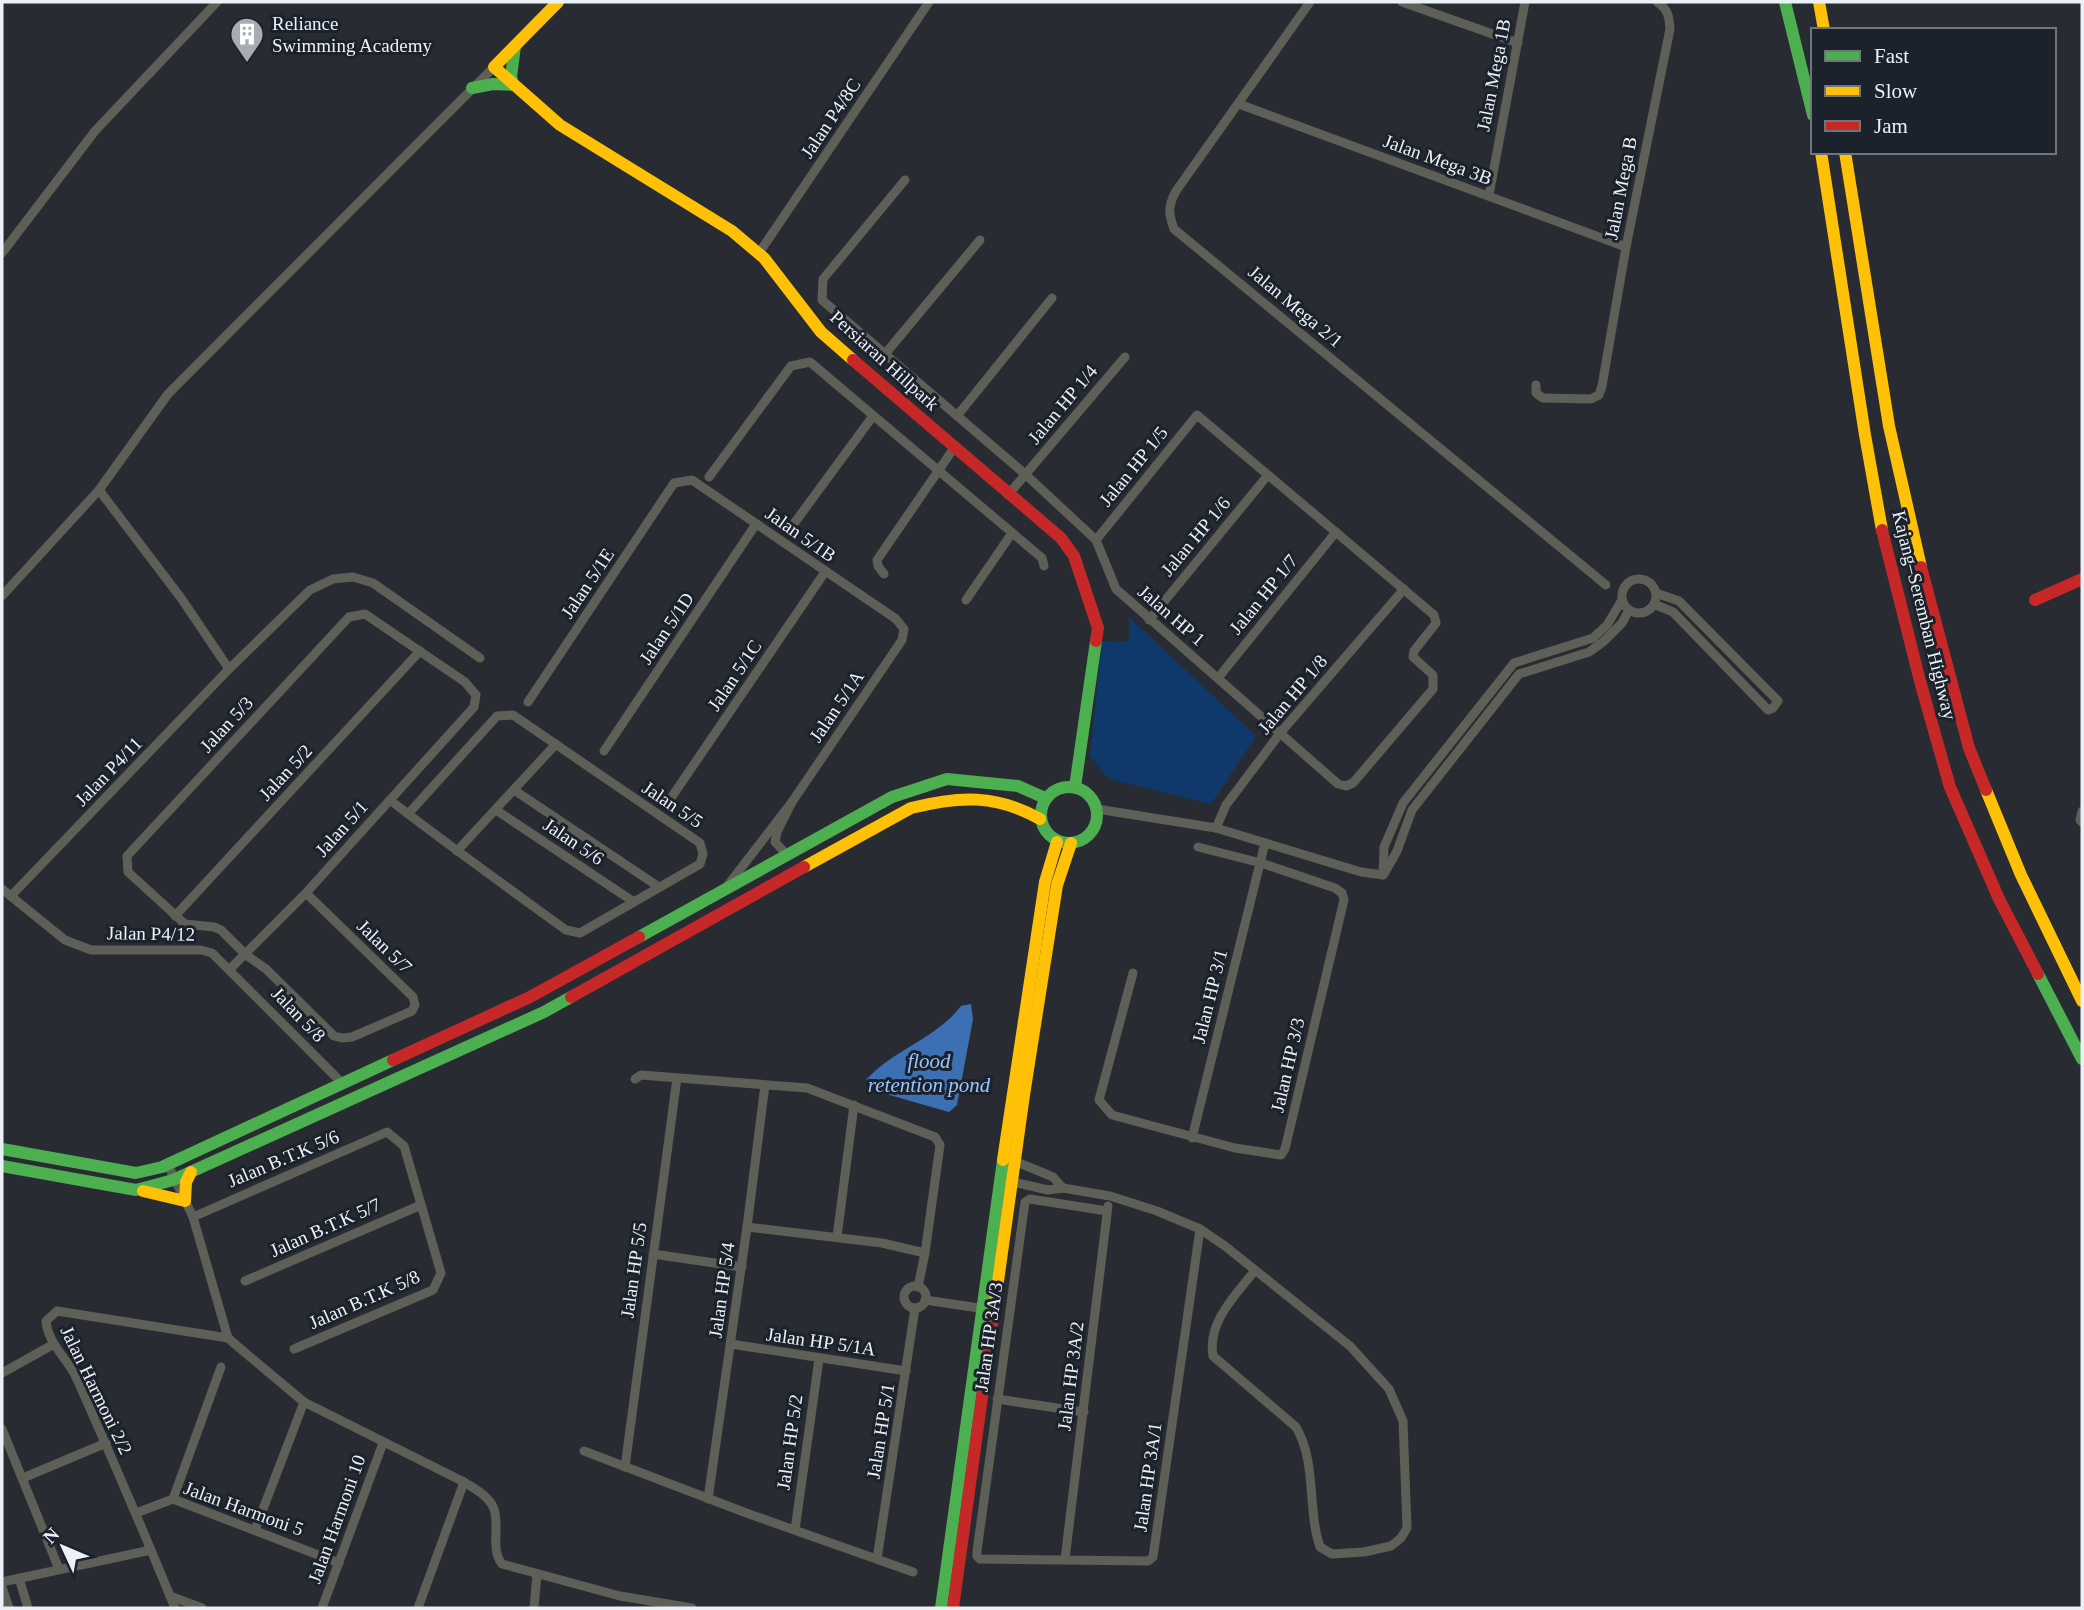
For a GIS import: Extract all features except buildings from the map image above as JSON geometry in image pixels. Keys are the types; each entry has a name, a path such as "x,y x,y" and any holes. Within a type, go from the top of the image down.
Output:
{"main road":[{"path":"494,67 558,2"},
{"path":"1785,2 1811,107"},
{"path":"1819,2 1824,28"},
{"path":"472,88 493,84 513,85 511,77 515,46"},
{"name":"Persiaran Hillpark","path":"494,67 560,125 732,231 759,253 821,332 1061,538 1074,556 1092,604 1071,786"},
{"name":"Kajang–Seremban Highway","path":"1821,154 1882,529 1950,787 1999,899 2082,1059"},
{"name":"Kajang–Seremban Highway","path":"1845,154 1903,498 1949,678 1969,748 2016,862 2082,1001"},
{"path":"2035,600 2082,579"},
{"path":"2,1149 136,1172 168,1164 530,998 892,797 947,779 1018,786 1045,799"},
{"path":"1071,786 1089,794 1097,809 1094,828 1080,841 1057,842 1047,834 1041,819 1040,812 1045,799 1058,788 1071,786"},
{"path":"136,1189 173,1180 544,1012 911,808 934,801 968,800 1011,804 1041,819"},
{"path":"941,1608 1006,1181 1045,882 1057,842"},
{"path":"1009,1159 1057,885 1071,843"},
{"path":"727,910 732,896 771,865"},
{"path":"699,905 727,910"},
{"path":"530,998 544,1012"},
{"path":"2,1166 136,1189 185,1201 186,1182 191,1172"},
{"path":"953,1608 987,1309"}],"street":[{"path":"2,253 95,131 217,2"},
{"name":"Jalan P4/8C","path":"759,253 929,2"},
{"name":"Jalan Mega 2/1","path":"1310,2 1169,204 1168,214 1174,229 1606,585"},
{"path":"1402,2 1517,43"},
{"name":"Jalan Mega 1B","path":"1489,195 1525,2"},
{"name":"Jalan Mega B","path":"1536,385 1536,393 1542,398 1591,400 1599,395 1602,386 1626,247 1670,29 1670,16 1665,7 1657,2"},
{"path":"2,596 99,490 168,394 494,67"},
{"name":"Jalan Mega 3B","path":"1239,104 1626,247"},
{"name":"Jalan HP 1","path":"905,180 823,279 822,300 1025,474 1096,540 1116,589 1282,732 1338,784 1346,786 1353,783 1433,688 1433,675 1413,657 1436,623 1434,615 1404,589"},
{"path":"885,354 981,240"},
{"path":"957,416 1052,298"},
{"name":"Jalan HP 1/4","path":"1025,474 1125,357"},
{"path":"709,477 791,366 810,362 1042,558 1044,566"},
{"name":"Jalan HP 1/5","path":"1096,540 1196,415 1268,475"},
{"path":"790,529 873,416"},
{"path":"884,574 877,560 954,448"},
{"path":"1008,495 1025,474"},
{"path":"1268,475 1404,589"},
{"name":"Jalan HP 1/6","path":"1149,620 1268,475"},
{"name":"Jalan 5/1B","path":"674,483 692,480 896,619 904,629"},
{"name":"Jalan 5/1E","path":"528,702 674,483"},
{"path":"99,490 229,669"},
{"name":"Jalan 5/1D","path":"604,751 756,524"},
{"path":"966,600 1012,533"},
{"name":"Jalan HP 1/7","path":"1218,678 1336,533"},
{"name":"Jalan 5/1C","path":"671,798 825,572"},
{"name":"Jalan P4/11","path":"11,897 229,669 310,590 333,579 353,577 373,583 480,658"},
{"path":"1383,875 1384,847 1403,803 1514,663 1593,638 1608,625 1622,600 1623,589 1635,579 1646,580 1656,593 1679,601 1778,701 1776,705 1768,710 1673,612 1654,604"},
{"name":"Jalan HP 1/8","path":"1216,828 1226,806 1282,732 1404,589"},
{"path":"1622,600 1629,610 1645,611 1654,604 1656,593"},
{"path":"1383,875 1397,851 1412,810 1519,674 1589,652 1622,623 1629,610"},
{"name":"Jalan 5/3","path":"352,1037 334,1036 266,969 245,954 221,930 185,924 175,916 128,872 127,856 349,617 365,614 465,681 476,695 474,707"},
{"name":"Jalan 5/1A","path":"792,802 902,640 904,629"},
{"name":"Jalan 5/2","path":"175,916 420,651"},
{"name":"Jalan 5/1","path":"230,969 306,894 474,707"},
{"name":"Jalan 5/5","path":"390,800 408,814 457,851 566,930 580,933 700,864 703,853 700,843 513,715 497,716 408,814"},
{"path":"1455,736 1464,731 1470,735"},
{"path":"457,851 555,744"},
{"path":"513,790 659,887"},
{"path":"788,856 775,842 792,802"},
{"path":"720,894 792,802"},
{"path":"1097,809 1216,828 1361,872 1383,875"},
{"name":"Jalan 5/6","path":"496,810 634,902"},
{"name":"Jalan HP 3/1","path":"1192,1138 1265,843"},
{"path":"1198,847 1261,863"},
{"name":"Jalan HP 3/3","path":"1133,973 1099,1100 1106,1109 1112,1115 1192,1138 1273,1156 1281,1155 1285,1149 1344,900 1342,893 1335,888 1261,863"},
{"name":"Jalan P4/12","path":"2,889 65,940 91,950 201,950 212,953 230,969"},
{"name":"Jalan 5/7","path":"306,894 413,997 415,1005 412,1011 352,1037"},
{"name":"Jalan 5/8","path":"230,969 343,1084"},
{"path":"635,1079 639,1075 807,1088 934,1137 940,1145 918,1287"},
{"name":"Jalan HP 5/5","path":"625,1468 677,1078"},
{"name":"Jalan HP 5/4","path":"708,1499 765,1085"},
{"path":"836,1237 855,1105"},
{"name":"Jalan B.T.K 5/6","path":"193,1217 387,1132 404,1146 421,1205"},
{"path":"1009,1159 1053,1177 1063,1188"},
{"path":"168,1164 173,1180 193,1217 228,1338 304,1402 464,1482 482,1494 494,1510 496,1552 502,1564 620,1596 692,1608"},
{"path":"1006,1181 1048,1190 1063,1188 1110,1196 1200,1229 1255,1270 1350,1346 1389,1389 1403,1421 1407,1528 1401,1538 1391,1546 1364,1552 1332,1554 1321,1547 1314,1530 1305,1443 1296,1427 1213,1356 1210,1341 1221,1315 1255,1270"},
{"name":"Jalan HP 3A/2","path":"1065,1559 1110,1196"},
{"name":"Jalan HP 3A/3","path":"980,1559 977,1551 1025,1202 1030,1199 1107,1211"},
{"name":"Jalan B.T.K 5/8","path":"294,1349 433,1290 441,1273 421,1205"},
{"name":"Jalan B.T.K 5/7","path":"245,1281 421,1205"},
{"path":"747,1227 882,1242 925,1253"},
{"name":"Jalan HP 3A/1","path":"980,1559 1148,1561 1153,1557 1200,1229"},
{"path":"653,1254 742,1267"},
{"path":"918,1287 924,1292 923,1305 915,1308 908,1306 904,1297 909,1288 918,1287"},
{"path":"925,1300 987,1309"},
{"name":"Jalan HP 5/1","path":"877,1559 915,1308"},
{"name":"Jalan Harmoni 2/2","path":"175,1608 106,1443 73,1371 47,1333 46,1321 57,1311 228,1338"},
{"path":"2,1373 54,1344"},
{"name":"Jalan HP 5/1A","path":"731,1344 906,1370"},
{"name":"Jalan HP 5/2","path":"795,1530 819,1359"},
{"path":"173,1499 221,1367"},
{"path":"997,1399 1084,1412"},
{"path":"255,1530 304,1402"},
{"path":"2,1429 59,1569"},
{"path":"23,1478 106,1443"},
{"name":"Jalan Harmoni 10","path":"322,1608 383,1443"},
{"path":"584,1451 708,1499 914,1572"},
{"path":"418,1608 464,1482"},
{"name":"Jalan Harmoni 5","path":"136,1513 173,1499 339,1563"},
{"path":"9,1608 2,1584 151,1550"},
{"path":"534,1608 537,1574"},
{"path":"19,1578 28,1608"},
{"path":"619,1608 620,1596"},
{"path":"170,1597 202,1608"}],"shaded area":[{"path":"1129,617 1256,736 1211,804 1109,779 1090,756 1102,641 1129,642"}],"water":[{"name":"flood retention pond","path":"971,1004 973,1019 957,1105 949,1112 879,1092 866,1080 889,1060 940,1027 961,1006"}],"traffic: fast":[{"path":"1785,2 1811,107"},
{"path":"472,88 493,84 513,85 511,77 515,46"},
{"path":"1075,787 1096,641"},
{"path":"639,937 892,797 947,779 1018,786 1045,798"},
{"path":"1063,787 1075,787 1085,791 1093,799 1097,815 1093,831 1085,839 1075,843 1063,843 1053,839 1045,831 1041,821 1041,809 1045,799 1053,791 1063,787"},
{"path":"2038,974 2082,1059"},
{"path":"2,1166 136,1190 173,1180 544,1012 571,997"},
{"path":"2,1149 136,1173 162,1167 393,1060"},
{"path":"941,1608 1003,1160"}],"traffic: slow":[{"path":"558,2 494,67 560,125 732,231 764,258 821,332 853,360"},
{"path":"1819,2 1824,28"},
{"path":"1821,154 1882,530"},
{"path":"1845,154 1889,426 1921,567"},
{"path":"1986,790 2021,875 2082,1001"},
{"path":"804,867 911,808 929,804 961,800 993,801 1040,819"},
{"path":"1003,1160 1045,882 1057,842"},
{"path":"993,1317 1057,885 1071,843"},
{"path":"143,1191 185,1201 186,1182 191,1172"}],"traffic: jam":[{"path":"853,360 1061,538 1074,556 1098,628 1096,641"},
{"path":"1882,530 1950,787 1999,899 2038,974"},
{"path":"1921,567 1969,748 1986,790"},
{"path":"2035,600 2082,579"},
{"path":"571,997 804,867"},
{"path":"393,1060 530,997 639,937"},
{"path":"953,1608 993,1317"}],"place":[{"name":"Reliance Swimming Academy","path":"247,64"}]}
